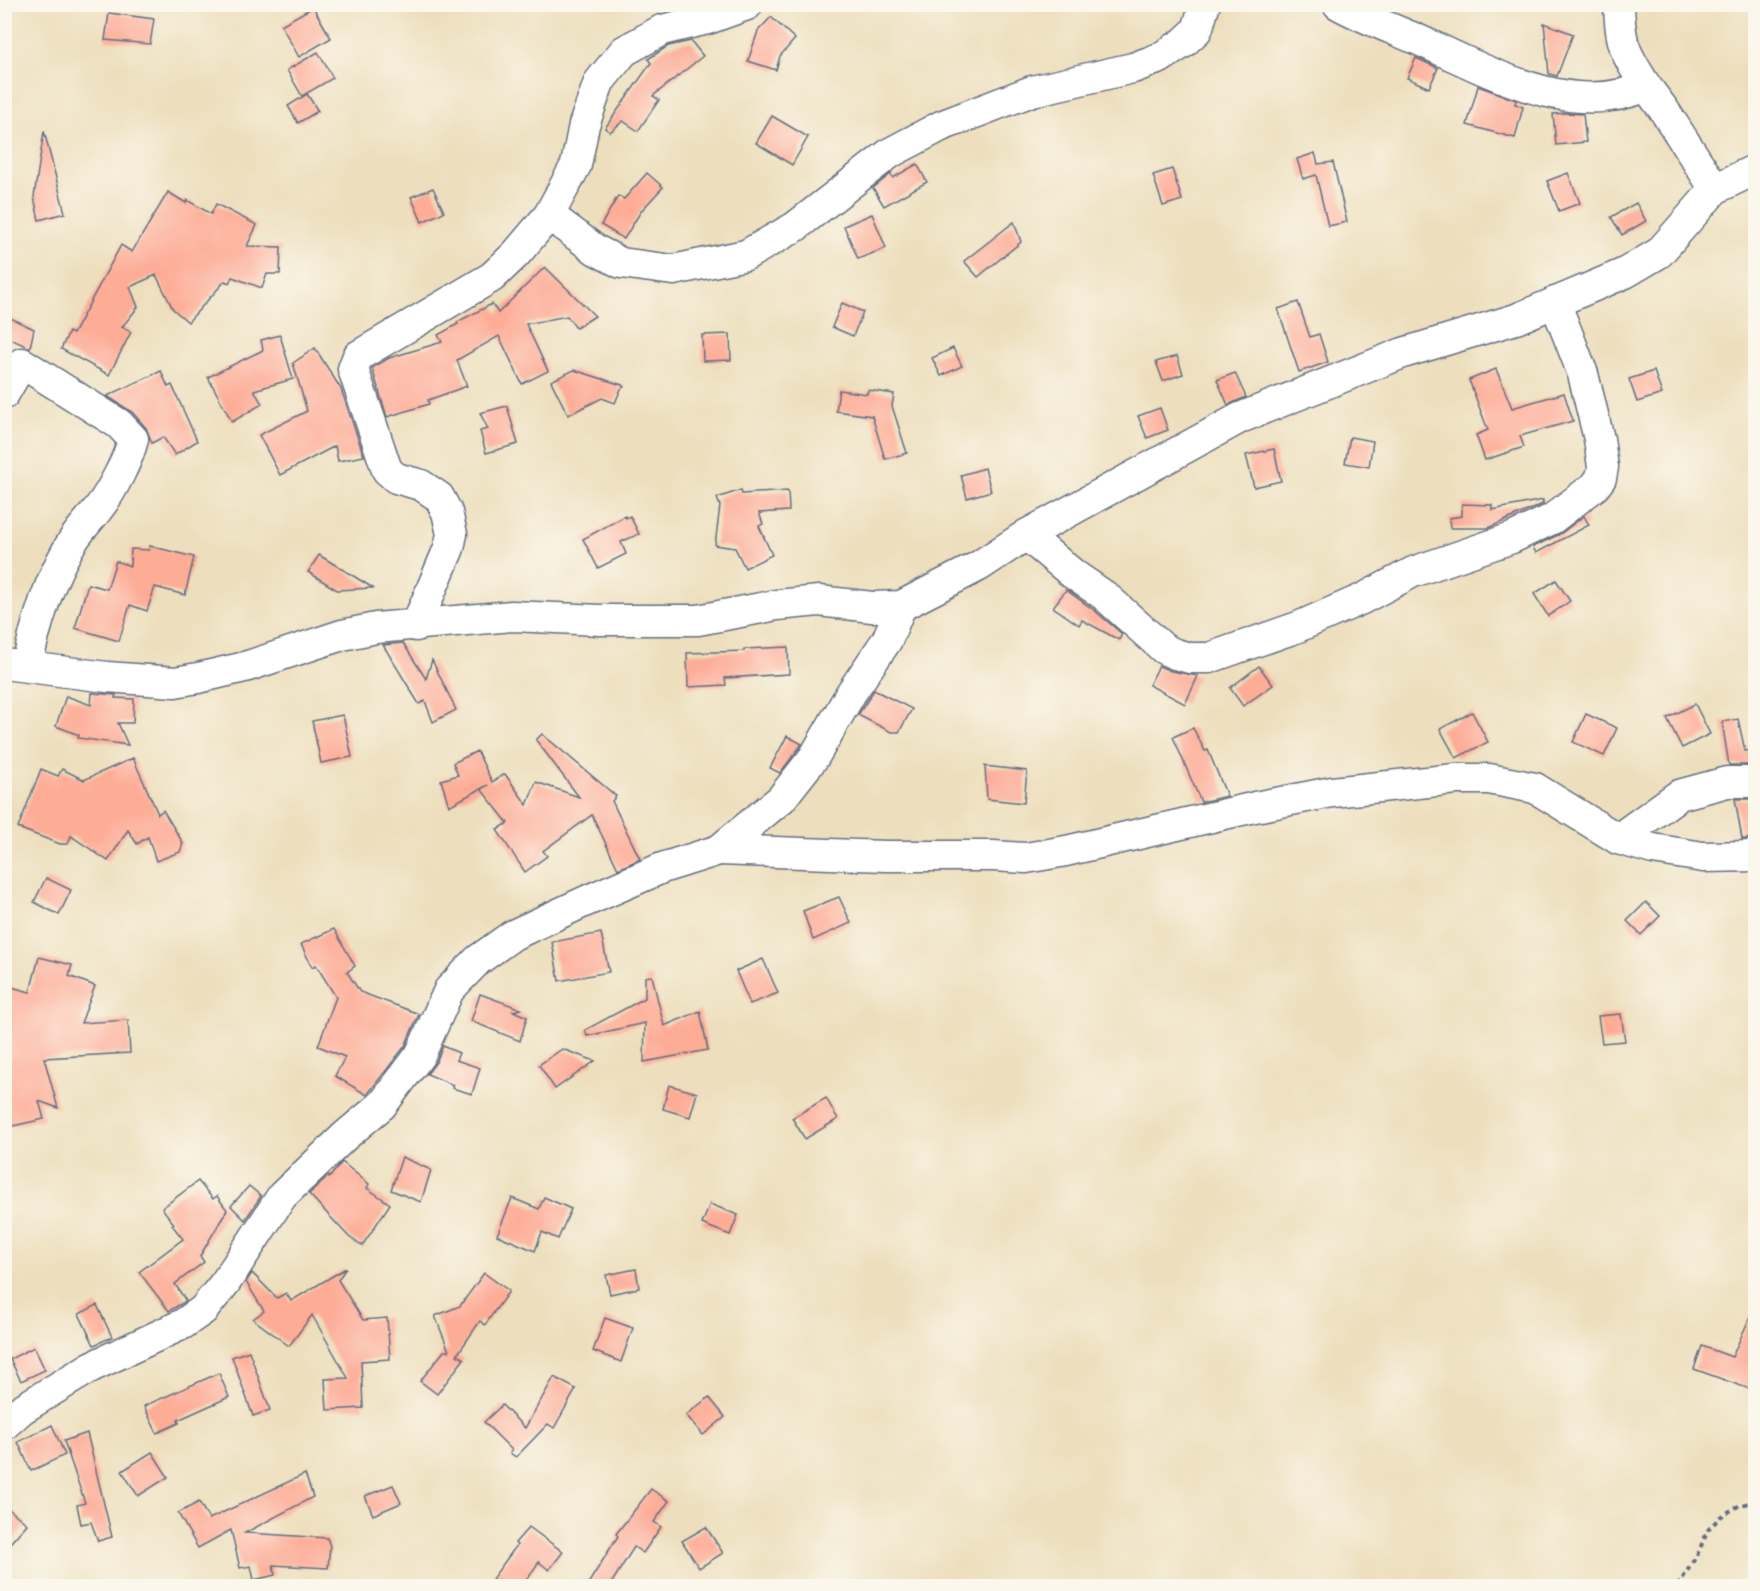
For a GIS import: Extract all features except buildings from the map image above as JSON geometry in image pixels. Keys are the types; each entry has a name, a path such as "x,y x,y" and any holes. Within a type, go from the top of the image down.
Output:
{"street":[{"path":"549,214 596,250 621,263 672,270 746,255 795,227 890,153 941,126 1032,91 1133,68 1160,58 1184,43 1197,30 1205,4"},
{"path":"1338,4 1363,18 1416,39 1448,55 1549,93 1592,98 1635,91 1646,86"},
{"path":"1619,4 1621,38 1627,56 1715,189"},
{"path":"416,626 449,548 452,534 447,512 439,497 421,485 396,478 387,470 353,369 358,356 492,277 549,214 576,165 584,125 599,82 624,51 662,30 708,19 747,5"},
{"path":"16,665 107,677 175,682 245,667 342,635 376,628 513,616 600,620 699,620 777,605 819,601 872,607 901,606 979,566 1026,535 1240,418 1403,353 1516,319 1625,273 1659,252 1715,189 1755,169"},
{"path":"1026,535 1073,574 1105,596 1164,649 1190,658 1209,658 1298,627 1362,599 1413,572 1512,538 1552,519 1595,486 1601,478 1603,467 1583,374 1556,302"},
{"path":"4,394 22,363 119,424 133,439 131,450 110,492 82,526 68,549 44,606 32,645 16,665"},
{"path":"719,850 781,800 814,757 851,693 887,640 901,606"},
{"path":"4,1425 22,1410 91,1367 183,1324 203,1310 225,1283 282,1196 345,1136 382,1105 420,1055 449,990 478,960 513,935 662,868 719,850 1026,858 1332,792 1456,779 1489,779 1535,788 1618,839 1653,849 1704,857 1755,856"},
{"path":"1618,839 1679,795 1726,782 1755,782"}],"path":[{"path":"1678,1587 1697,1555 1708,1530 1720,1517 1740,1505 1755,1502"}]}
